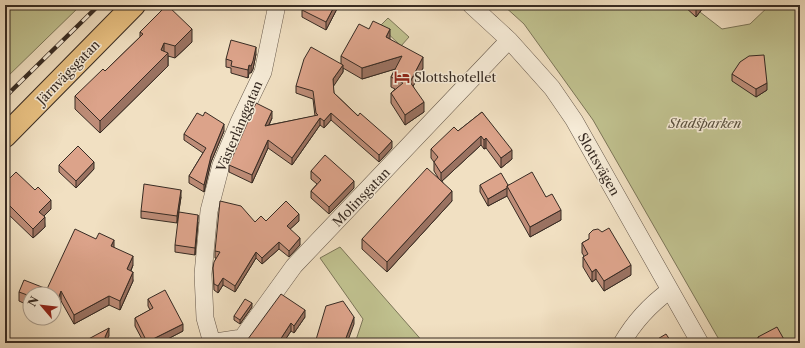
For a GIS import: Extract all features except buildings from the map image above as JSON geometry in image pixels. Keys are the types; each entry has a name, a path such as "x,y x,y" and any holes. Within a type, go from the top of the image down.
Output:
{"main road":[{"name":"Järnvägsgatan","path":"5,136 133,6"}],"street":[{"name":"Västerlånggatan","path":"211,343 205,318 203,274 209,211 221,165 239,122 263,72 277,5"},
{"name":"Slottsvägen","path":"471,5 509,40 552,88 574,120 700,343"},
{"name":"Molinsgatan","path":"211,343 242,338 294,266 509,40"},
{"path":"622,343 655,301 670,290"}],"green space":[{"path":"5,5 81,5 5,79"},
{"name":"Stadsparken","path":"503,5 705,5 700,12 722,29 750,24 770,5 800,5 800,343 721,343 593,120 524,24"},
{"path":"388,18 409,37 401,46 380,26"},
{"path":"340,247 424,343 355,343 363,319 320,258"}],"railway":[{"path":"5,97 99,5"}],"place":[{"name":"Slottshotellet","path":"402,77"}]}
